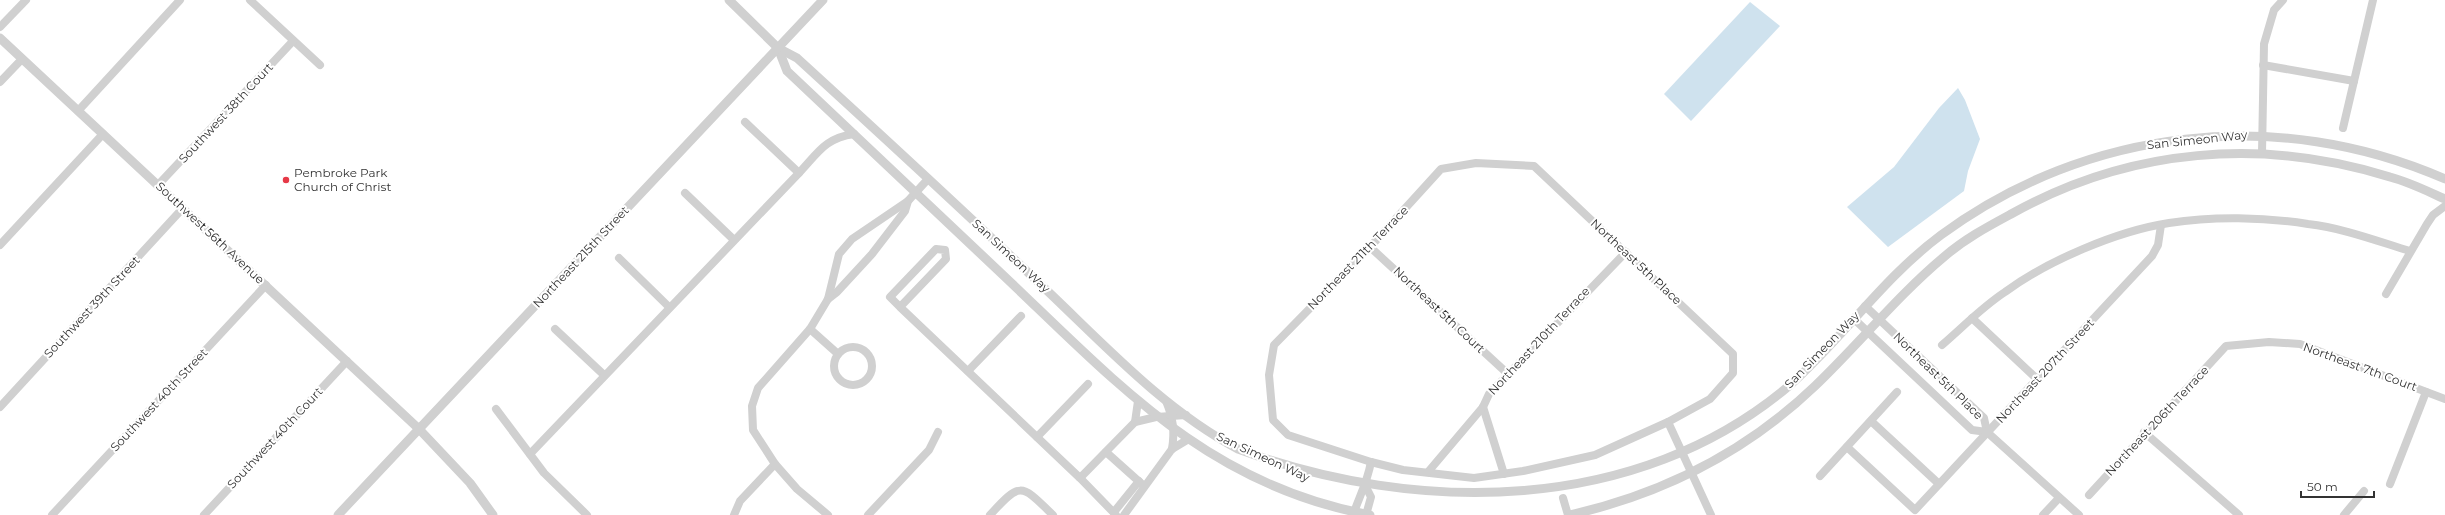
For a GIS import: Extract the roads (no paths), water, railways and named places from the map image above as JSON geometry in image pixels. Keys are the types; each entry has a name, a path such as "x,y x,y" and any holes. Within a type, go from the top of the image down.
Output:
{"street":[{"path":"0,27 26,0"},
{"path":"78,111 180,0"},
{"path":"250,0 320,65"},
{"path":"728,0 778,48"},
{"name":"Northeast 215th Street","path":"338,515 823,0"},
{"path":"2262,153 2264,44 2274,10 2283,0"},
{"path":"2343,128 2373,0"},
{"name":"Southwest 56th Avenue","path":"0,38 419,429 470,483 493,515"},
{"name":"Southwest 38th Court","path":"158,185 293,41"},
{"name":"San Simeon Way","path":"778,48 786,71 1156,417 1188,440 1243,473 1284,491 1354,514 1368,515"},
{"name":"San Simeon Way","path":"778,48 795,56 1144,383 1166,401 1209,432 1241,450 1299,477 1322,484"},
{"path":"0,82 22,59"},
{"path":"2263,65 2354,81"},
{"path":"745,122 799,173"},
{"path":"0,245 103,134"},
{"path":"530,454 733,239 834,138 854,134"},
{"name":"San Simeon Way","path":"1590,490 1618,483 1685,456 1729,430 1789,385 1903,266 1940,236 1986,205 2028,183 2086,160 2157,142 2222,135 2262,135 2311,140 2348,147 2420,168 2445,179"},
{"name":"San Simeon Way","path":"1569,515 1647,493 1693,473 1753,437 1793,406 1918,279 1948,253 1977,233 2055,192 2096,176 2162,159 2208,154 2262,153 2339,163 2391,177 2445,199"},
{"name":"Northeast 5th Place","path":"1274,345 1269,375 1273,420 1288,435 1371,462 1474,478 1504,474 1595,455 1668,422 1710,399 1733,373 1733,354 1534,166 1476,164 1440,169"},
{"name":"Northeast 211th Terrace","path":"1274,345 1370,247 1440,169"},
{"path":"828,515 797,489 775,464 753,430 752,406 758,388 810,329 828,299 839,254 852,239 908,201 928,179"},
{"path":"685,193 733,239"},
{"path":"828,299 837,292 872,254 905,211 908,201"},
{"path":"2386,294 2410,251 2433,215 2445,206"},
{"name":"Southwest 39th Street","path":"0,407 183,208"},
{"path":"1942,345 2005,291 2078,251 2162,225 2225,219 2309,224 2410,251"},
{"name":"Northeast 207th Street","path":"1847,447 1915,510 2152,256 2158,245 2162,225"},
{"name":"Northeast 5th Court","path":"1370,247 1508,374"},
{"path":"900,307 946,259 944,250 936,249 890,297 900,307 1080,478 1115,514 1172,450 1188,440"},
{"name":"Northeast 210th Terrace","path":"1428,472 1483,407 1489,394 1626,252"},
{"path":"619,258 669,307"},
{"name":"Southwest 40th Street","path":"52,515 266,285"},
{"name":"Northeast 5th Place","path":"1865,306 1984,418 1987,432"},
{"path":"968,371 1022,316"},
{"name":"Northeast 5th Place","path":"1853,318 1972,430 1987,432 2079,515"},
{"path":"1972,318 2037,379"},
{"path":"555,329 604,375"},
{"path":"810,329 838,354"},
{"name":"Northeast 7th Court","path":"2226,346 2269,342 2300,344 2445,399"},
{"name":"Northeast 206th Terrace","path":"2089,495 2144,432 2226,346"},
{"path":"848,347 860,348 865,351 872,361 870,374 867,379 855,385 843,382 838,378 834,366 838,354 848,347"},
{"name":"Southwest 40th Court","path":"204,515 347,361"},
{"path":"1037,437 1088,384"},
{"path":"1820,476 1897,392"},
{"path":"2390,484 2426,392"},
{"path":"1080,478 1134,422 1138,401"},
{"path":"1166,401 1172,416 1175,431 1172,450"},
{"path":"1483,407 1504,474"},
{"path":"496,409 544,473 587,515"},
{"path":"1134,422 1156,417 1186,415"},
{"path":"1871,421 1939,484"},
{"path":"1668,422 1693,473 1711,515"},
{"path":"868,515 929,450 938,432"},
{"path":"2144,432 2239,515"},
{"path":"1106,452 1142,484"},
{"path":"1354,514 1356,494 1366,487 1371,462"},
{"path":"734,515 740,501 775,464"},
{"path":"1124,515 1142,484"},
{"path":"1366,487 1375,497"},
{"path":"990,515 1010,494 1020,490 1028,491 1053,515"},
{"path":"2344,515 2364,491"},
{"path":"1356,494 1375,497"},
{"path":"1368,515 1375,497"},
{"path":"1563,498 1569,515"},
{"path":"2043,515 2059,498"}],"water":[{"path":"1750,2 1780,26 1691,121 1664,94"},
{"path":"1958,88 1965,100 1980,139 1968,171 1964,191 1888,247 1847,207 1894,167 1939,108"}],"place":[{"name":"Pembroke Park Church of Christ","path":"286,180"}]}
